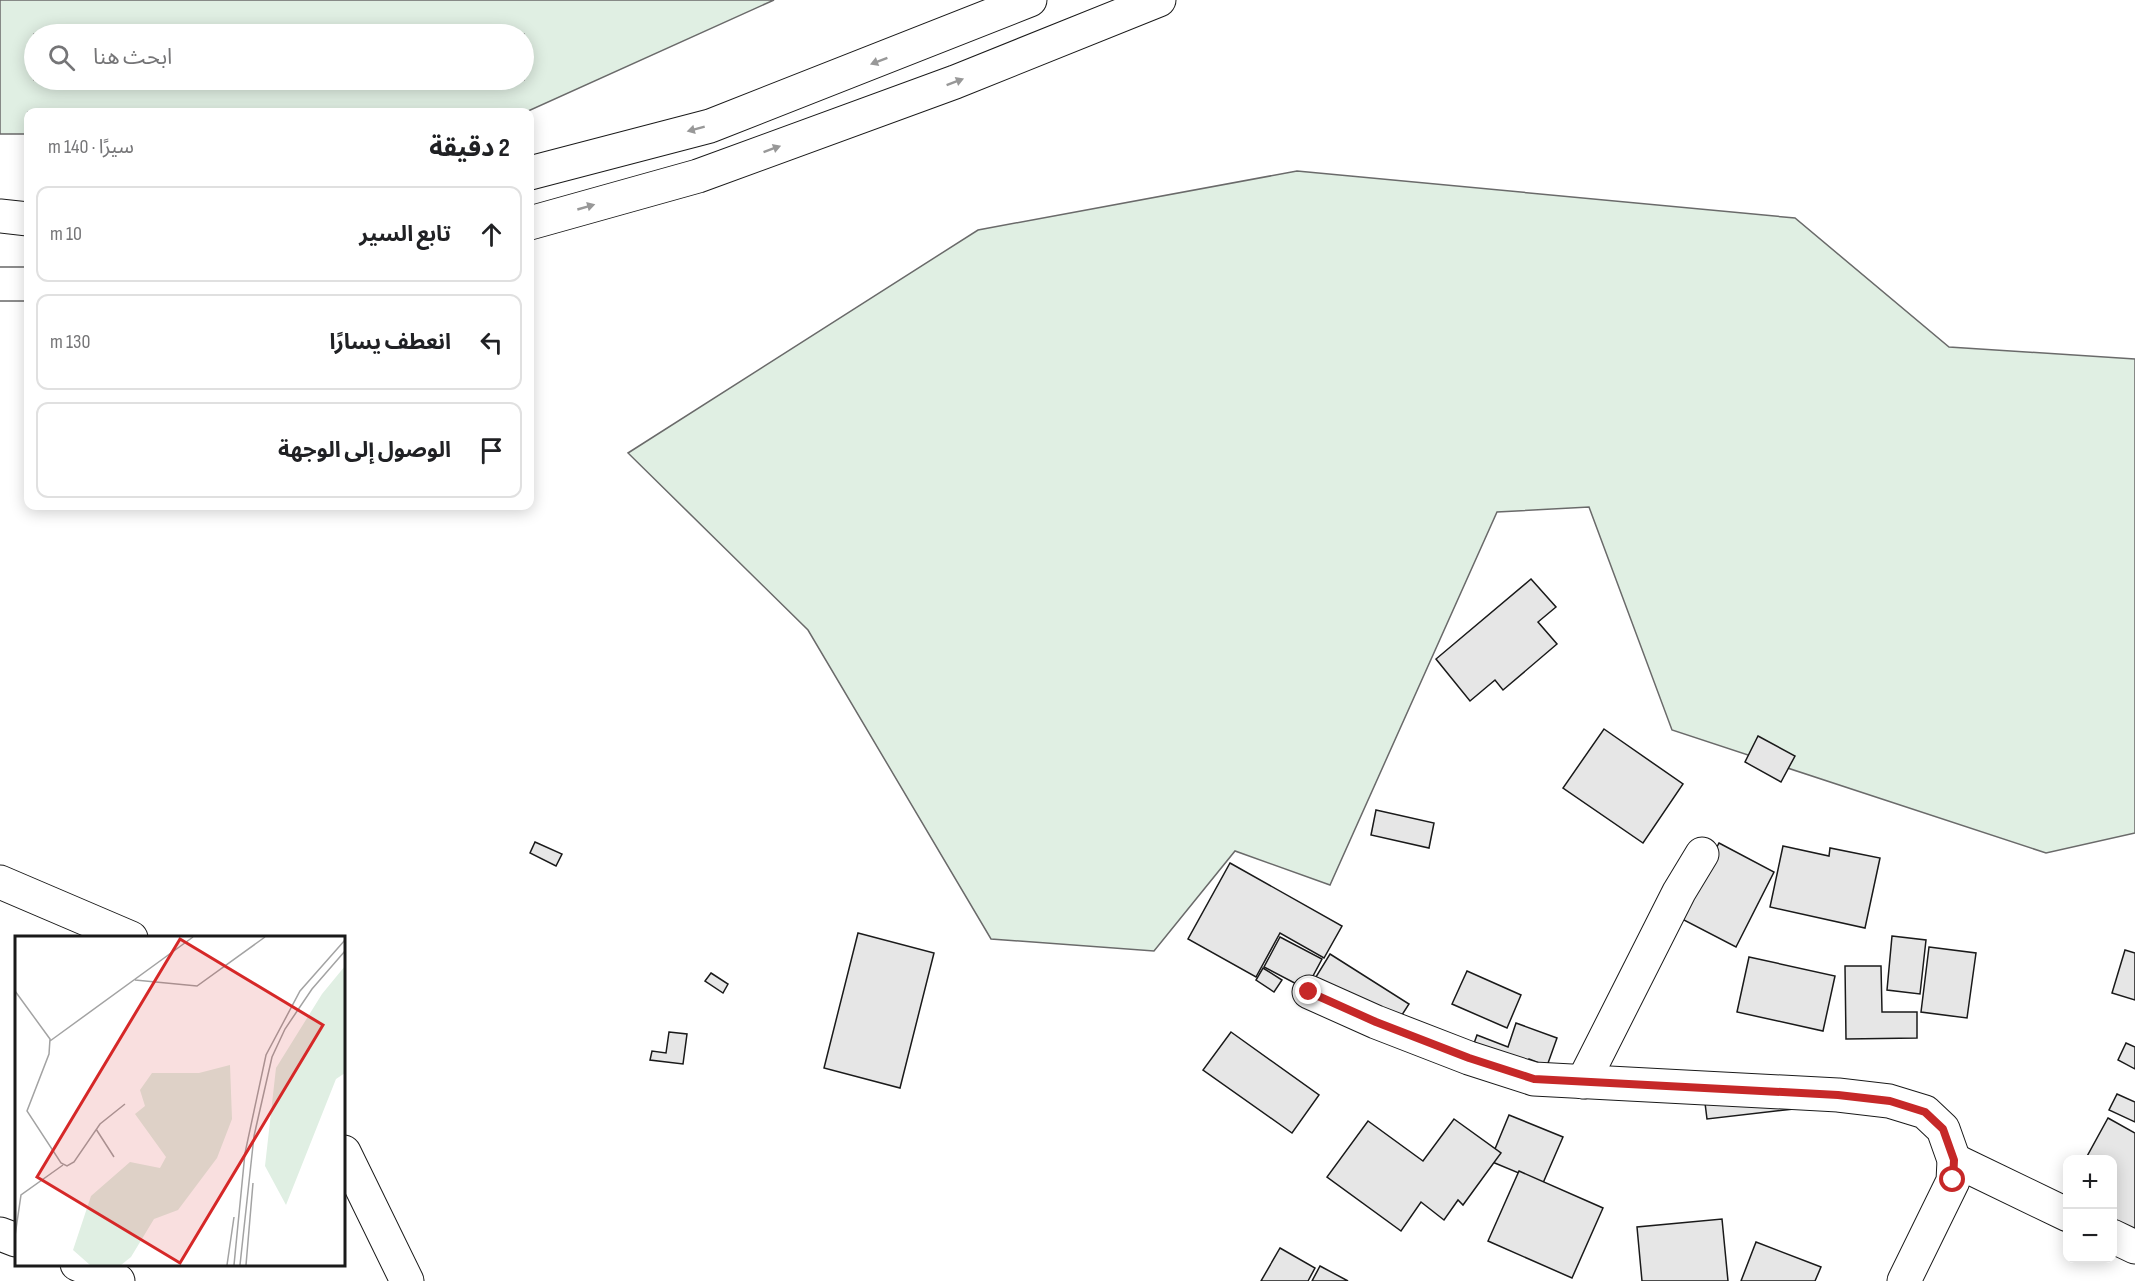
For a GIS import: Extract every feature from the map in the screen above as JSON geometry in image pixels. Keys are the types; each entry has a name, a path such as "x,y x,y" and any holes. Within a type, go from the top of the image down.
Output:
{"main road":[{"path":"534,172 710,126 1030,0"},
{"path":"534,222 698,176 955,82 1158,1"},
{"path":"0,216 24,219"},
{"path":"0,284 24,284"},
{"path":"1583,1082 1679,892 1702,854"},
{"path":"0,882 126,936"},
{"path":"1309,992 1376,1022 1534,1079 1827,1094 1890,1101 1925,1112 1943,1129 1954,1160 1953,1180 1904,1281"},
{"path":"345,1154 407,1281"},
{"path":"1954,1160 2063,1213"},
{"path":"0,1234 15,1240"},
{"path":"2117,1238 2135,1247"},
{"path":"82,1266 118,1281"}],"green space":[{"path":"0,0 774,0 534,108 24,108 24,134 0,134"},
{"path":"1297,171 1795,218 1949,347 2135,359 2135,833 2046,853 1672,730 1589,507 1497,512 1330,885 1235,851 1154,951 991,939 808,630 628,453 978,230"}],"building":[{"path":"1531,579 1556,607 1538,622 1557,644 1503,690 1495,680 1470,701 1436,659"},
{"path":"1604,729 1683,784 1643,843 1563,788"},
{"path":"1758,736 1795,756 1781,782 1745,762"},
{"path":"1376,810 1434,823 1429,848 1371,835"},
{"path":"535,842 562,854 556,866 530,853"},
{"path":"1719,843 1774,872 1736,947 1680,918"},
{"path":"1783,846 1829,856 1830,848 1880,858 1865,928 1770,907"},
{"path":"1230,863 1342,926 1324,958 1280,933 1256,977 1188,939"},
{"path":"858,933 934,953 900,1088 824,1068"},
{"path":"1892,936 1926,940 1920,994 1887,990"},
{"path":"1280,937 1322,959 1306,989 1264,967"},
{"path":"1929,947 1976,953 1967,1018 1921,1012"},
{"path":"2125,950 2135,953 2135,1000 2112,993"},
{"path":"1330,954 1409,1004 1389,1035 1311,985"},
{"path":"1749,957 1835,976 1823,1031 1737,1012"},
{"path":"1845,966 1881,966 1882,1012 1917,1012 1917,1038 1846,1039"},
{"path":"1263,968 1282,980 1274,992 1256,980"},
{"path":"1467,971 1521,995 1507,1028 1452,1004"},
{"path":"711,973 728,984 723,993 705,981"},
{"path":"1516,1023 1557,1038 1547,1066 1529,1059 1522,1080 1468,1060 1477,1035 1508,1047"},
{"path":"669,1032 687,1034 683,1064 650,1060 652,1051 666,1053"},
{"path":"1231,1032 1319,1095 1292,1133 1203,1070"},
{"path":"2126,1043 2135,1047 2135,1069 2118,1060"},
{"path":"1703,1087 1794,1109 1707,1119"},
{"path":"2117,1094 2135,1102 2135,1122 2109,1110"},
{"path":"1509,1115 1563,1137 1543,1183 1490,1161"},
{"path":"2108,1118 2135,1133 2135,1238 2117,1228 2117,1155 2088,1155"},
{"path":"1454,1119 1501,1153 1463,1205 1458,1200 1444,1220 1421,1202 1401,1231 1327,1177 1368,1121 1423,1161"},
{"path":"1519,1171 1603,1208 1572,1278 1488,1241"},
{"path":"1722,1219 1728,1281 1642,1281 1637,1227"},
{"path":"1756,1242 1821,1267 1815,1281 1741,1281"},
{"path":"1280,1248 1315,1268 1308,1281 1261,1281"},
{"path":"1320,1266 1348,1281 1312,1281"}],"route":[{"path":"1309,992 1376,1022 1469,1058 1534,1079 1838,1095 1890,1101 1925,1112 1943,1129 1954,1160 1953,1180"}]}
